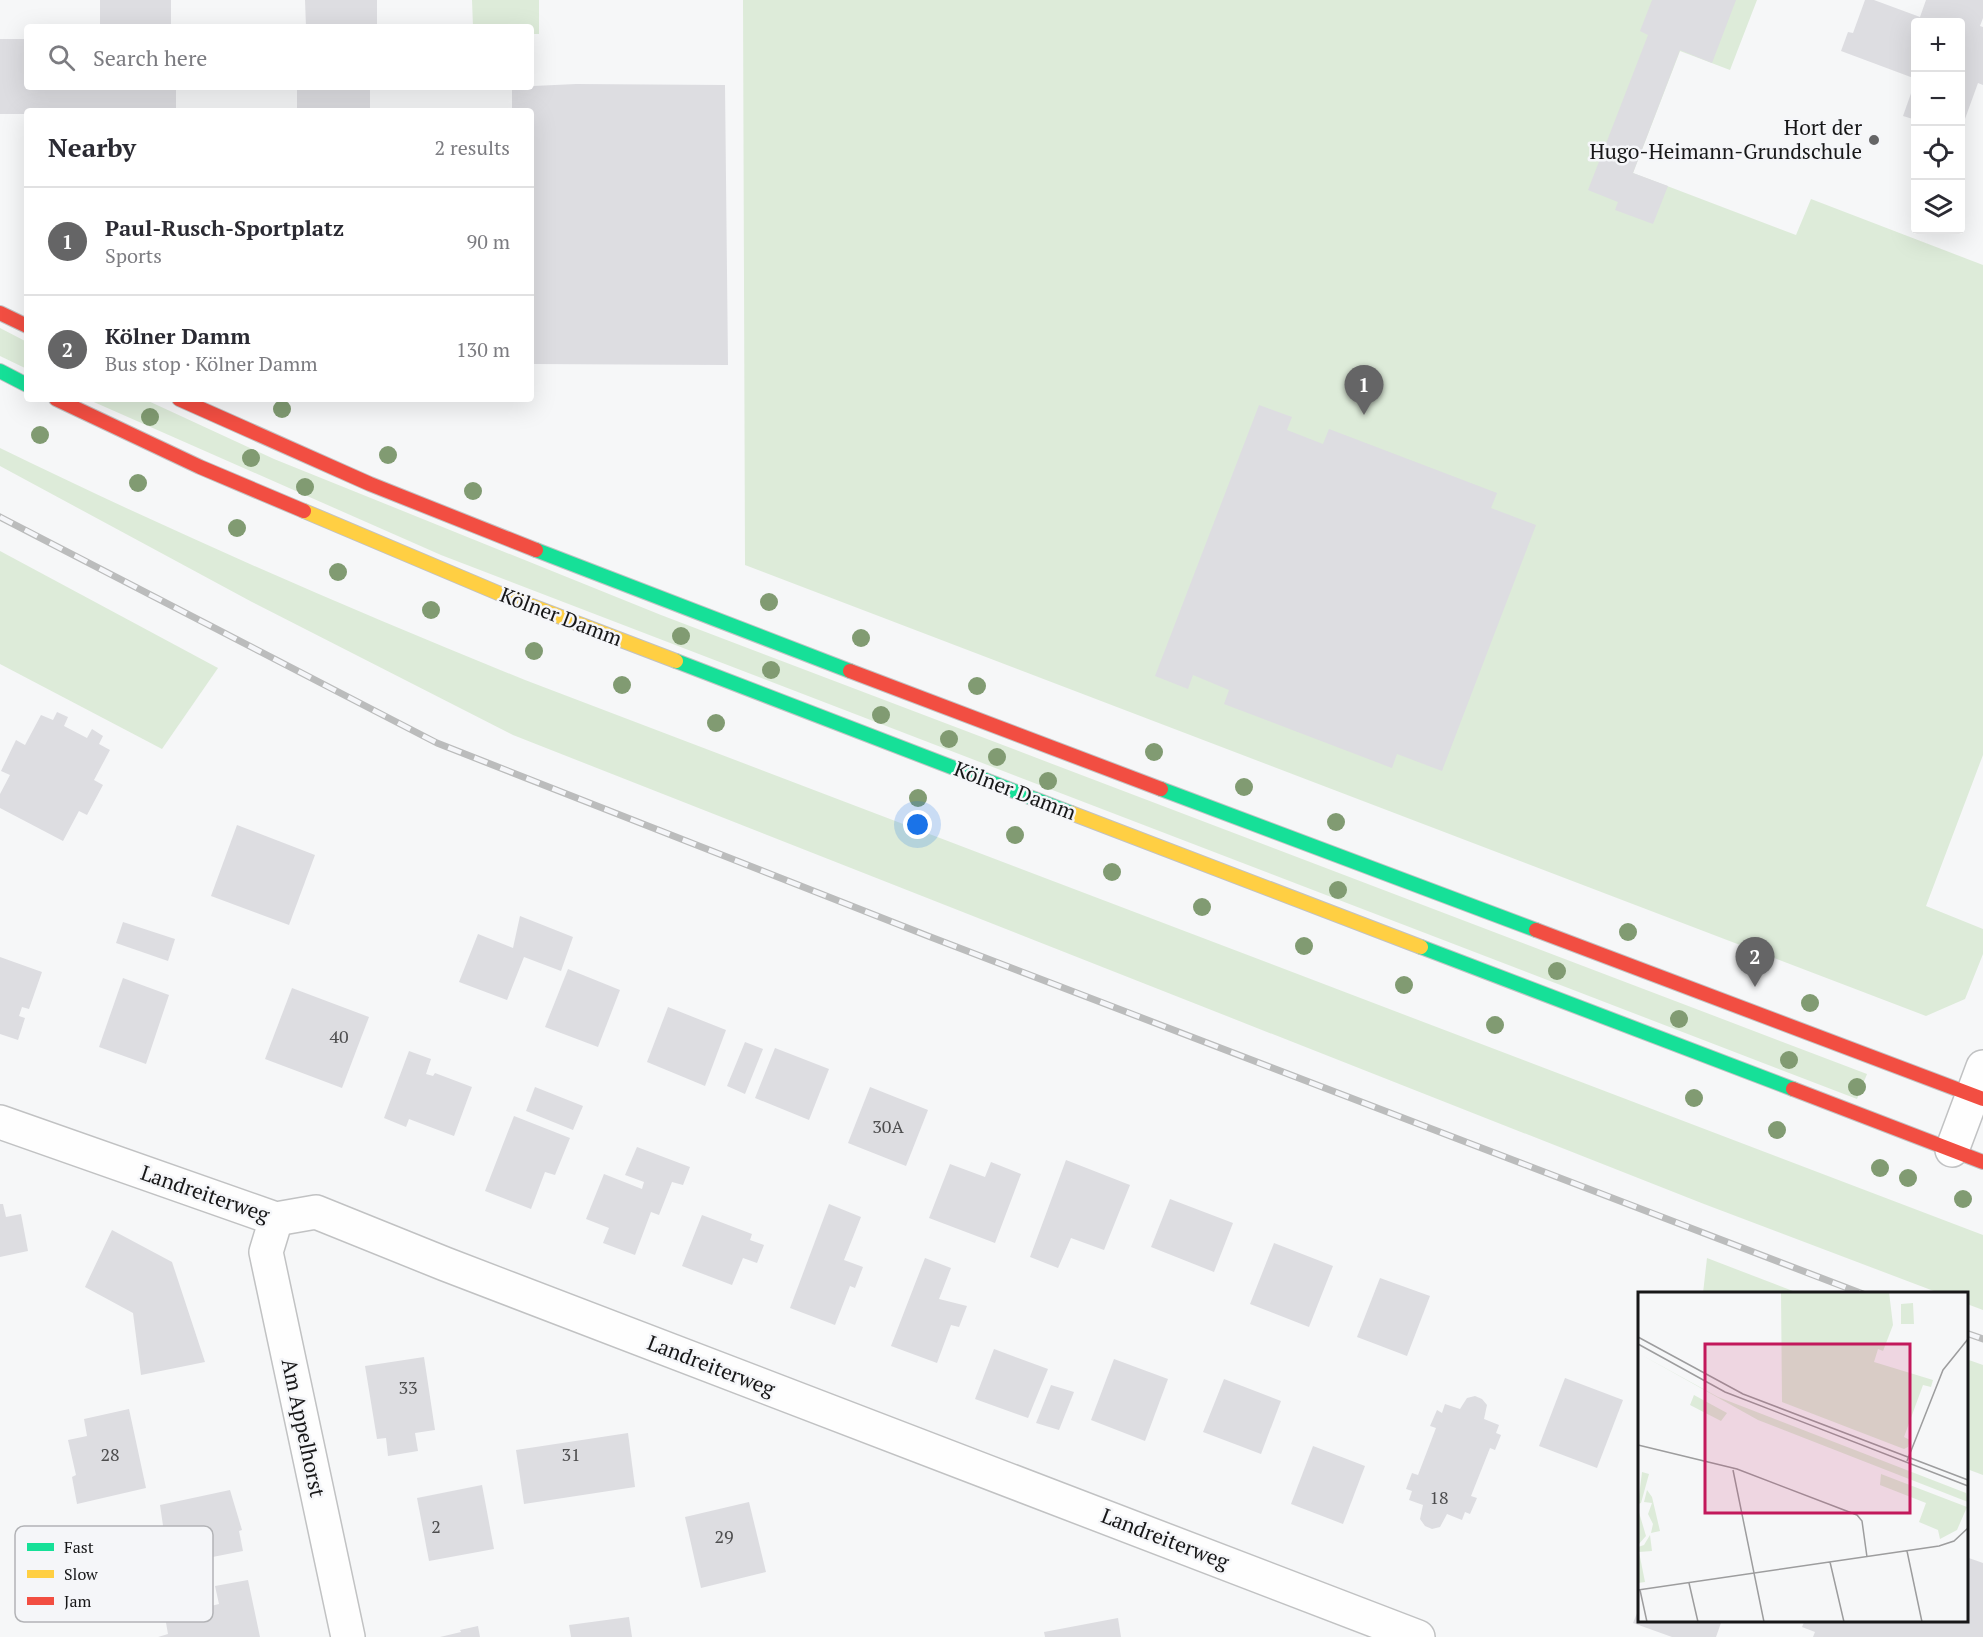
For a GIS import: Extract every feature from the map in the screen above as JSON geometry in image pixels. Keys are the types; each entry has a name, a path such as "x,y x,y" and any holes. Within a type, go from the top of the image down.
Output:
{"street":[{"path":"0,313 24,325"},
{"path":"0,371 24,383"},
{"name":"Kölner Damm","path":"62,402 200,467 498,593 1983,1162"},
{"path":"186,402 370,484 592,573 1979,1087 1952,1150"},
{"name":"Landreiterweg","path":"0,1122 276,1219 316,1212 445,1264 1418,1637"},
{"name":"Am Appelhorst","path":"276,1219 266,1252 348,1637"}],"green space":[{"path":"472,0 539,0 539,34 534,34 534,24 473,24"},
{"path":"743,0 1757,0 1730,70 1680,51 1633,173 1796,235 1811,199 1983,265 1983,755 1926,906 1983,929 1983,954 1965,999 1926,1016 745,565"},
{"path":"0,328 24,340 24,368 0,356"},
{"path":"94,402 150,402 274,459 661,615 1867,1074 1857,1099 441,555"},
{"path":"0,448 260,569 525,680 1983,1235 1983,1310 1968,1304 1968,1292 1936,1292 1704,1204 513,735 252,602 0,466"},
{"path":"0,551 218,668 162,749 0,664"},
{"path":"1707,1258 1795,1292 1703,1292"},
{"path":"1968,1360 1983,1365 1983,1475 1968,1469"}],"building":[{"path":"100,0 171,0 171,24 100,24"},
{"path":"305,0 377,0 377,24 306,24"},
{"path":"1652,0 1736,0 1712,63 1680,50 1633,173 1668,186 1653,224 1615,210 1618,202 1588,190 1648,35 1640,31"},
{"path":"1865,0 1874,0 1920,17 1926,0 1983,0 1983,18 1980,26 1983,27 1983,85 1978,83 1965,119 1965,18 1911,18 1911,77 1841,51 1848,32 1853,33"},
{"path":"0,39 24,39 24,90 176,90 176,108 24,108 24,114 0,114"},
{"path":"725,85 728,365 534,364 534,108 512,108 512,90 534,90 534,86"},
{"path":"297,90 370,90 370,108 297,108"},
{"path":"1911,93 1911,118 1903,116"},
{"path":"1259,405 1292,417 1287,430 1323,444 1329,429 1497,493 1491,508 1536,525 1442,771 1397,754 1392,768 1224,704 1229,690 1193,675 1188,689 1155,676"},
{"path":"57,712 68,717 64,726 87,738 92,729 103,736 99,744 110,750 94,780 103,785 87,815 79,811 63,841 0,808 0,794 10,775 1,771 16,740 25,745 41,715 53,720"},
{"path":"237,825 315,855 289,925 211,896"},
{"path":"520,916 573,937 561,971 524,957 507,1000 459,982 478,934 513,948"},
{"path":"123,922 175,939 168,961 116,943"},
{"path":"0,957 42,972 29,1009 22,1007 19,1016 25,1018 18,1040 0,1034"},
{"path":"568,969 620,990 598,1047 545,1027"},
{"path":"123,978 169,995 146,1064 99,1047"},
{"path":"292,988 369,1017 342,1088 265,1059"},
{"path":"668,1007 726,1030 705,1086 647,1062"},
{"path":"745,1042 763,1049 745,1094 727,1086"},
{"path":"775,1048 829,1069 809,1120 755,1098"},
{"path":"409,1051 431,1059 426,1074 433,1076 435,1073 472,1087 454,1136 409,1119 406,1127 384,1118"},
{"path":"535,1087 583,1106 573,1130 526,1111"},
{"path":"870,1087 928,1110 906,1166 848,1143"},
{"path":"514,1116 570,1138 555,1175 545,1172 531,1209 485,1191"},
{"path":"637,1147 690,1167 683,1185 672,1182 659,1215 651,1212 635,1255 603,1243 609,1228 586,1219 604,1174 642,1189 644,1182 625,1175"},
{"path":"1066,1160 1130,1185 1104,1250 1071,1238 1058,1268 1030,1257"},
{"path":"991,1162 1021,1174 995,1243 929,1218 950,1164 985,1177"},
{"path":"1170,1199 1233,1223 1214,1272 1151,1247"},
{"path":"0,1204 3,1204 6,1217 21,1214 28,1251 0,1257"},
{"path":"829,1204 861,1217 844,1260 863,1267 855,1288 850,1286 835,1325 790,1308"},
{"path":"702,1215 752,1234 750,1240 764,1245 757,1263 743,1258 732,1285 682,1266"},
{"path":"112,1230 172,1262 205,1362 141,1375 133,1313 85,1287"},
{"path":"1274,1243 1333,1266 1309,1327 1250,1304"},
{"path":"925,1258 951,1268 939,1299 967,1306 959,1327 951,1325 937,1363 891,1346"},
{"path":"1380,1278 1430,1296 1407,1356 1357,1337"},
{"path":"994,1349 1048,1369 1028,1418 975,1399"},
{"path":"424,1357 435,1430 415,1433 418,1451 388,1456 386,1438 377,1439 365,1366"},
{"path":"1114,1359 1168,1379 1145,1441 1091,1420"},
{"path":"1565,1378 1623,1400 1597,1468 1539,1446"},
{"path":"1224,1379 1281,1401 1261,1454 1203,1432"},
{"path":"1051,1385 1074,1392 1059,1430 1036,1423"},
{"path":"1475,1396 1487,1405 1484,1419 1499,1425 1496,1433 1501,1435 1495,1450 1490,1448 1471,1496 1477,1498 1470,1514 1465,1512 1462,1520 1447,1514 1440,1527 1432,1529 1425,1526 1420,1519 1423,1505 1409,1500 1412,1491 1406,1489 1412,1473 1418,1475 1436,1428 1430,1426 1437,1410 1442,1413 1445,1404 1460,1409 1467,1398"},
{"path":"129,1409 146,1488 77,1504 72,1477 76,1475 68,1440 87,1436 84,1419"},
{"path":"628,1433 635,1487 524,1504 516,1450"},
{"path":"1313,1446 1365,1466 1343,1524 1291,1504"},
{"path":"482,1485 494,1549 429,1561 417,1498"},
{"path":"230,1490 242,1530 239,1531 243,1551 213,1557 213,1526 163,1526 160,1505"},
{"path":"749,1502 766,1572 701,1588 685,1517"},
{"path":"1968,1558 1983,1563 1983,1637 1813,1637 1815,1632 1802,1627 1804,1622 1968,1622"},
{"path":"248,1580 260,1637 158,1637 168,1634 166,1622 213,1622 213,1605 219,1604 215,1586"},
{"path":"1638,1611 1638,1622 1721,1622 1716,1637 1672,1637 1633,1623"},
{"path":"629,1617 632,1637 571,1637 569,1625"},
{"path":"1118,1618 1121,1637 1045,1637 1044,1632"},
{"path":"478,1626 480,1637 440,1637 461,1632 460,1630"}],"railway":[{"path":"0,517 437,743 928,936 1858,1292"},
{"path":"1968,1334 1983,1339"}],"traffic: fast":[{"path":"0,371 24,383"},
{"path":"536,550 850,671"},
{"path":"676,661 1071,813"},
{"path":"1161,789 1536,930"},
{"path":"1421,947 1793,1089"}],"traffic: slow":[{"path":"304,511 498,593 676,661"},
{"path":"1071,813 1421,947"}],"traffic: jam":[{"path":"0,313 24,325"},
{"path":"62,402 200,467 304,511"},
{"path":"186,402 370,484 536,550"},
{"path":"850,671 1161,789"},
{"path":"1536,930 1983,1099"},
{"path":"1793,1089 1983,1162"}],"place":[{"name":"Hort der Hugo-Heimann-Grundschule","path":"1874,140"},
{"name":"Paul-Rusch-Sportplatz","path":"1364,415"},
{"name":"Kölner Damm","path":"1755,987"}]}
